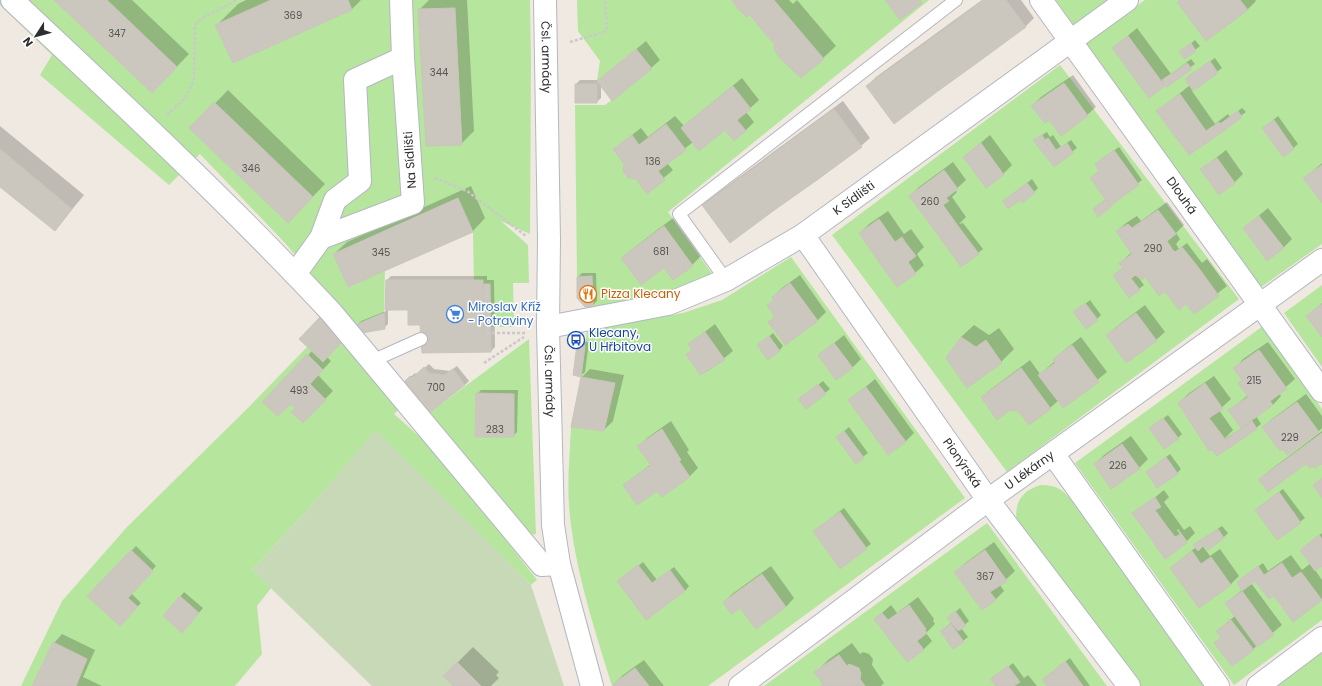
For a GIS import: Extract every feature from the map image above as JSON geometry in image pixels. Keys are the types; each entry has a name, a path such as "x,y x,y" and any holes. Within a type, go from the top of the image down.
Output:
{"street":[{"path":"12,0 150,130 295,274 331,312 542,565 559,564"},
{"name":"Na Sídlišti","path":"321,238 413,203 403,58 401,0"},
{"name":"Čsl. armády","path":"545,0 549,240 548,327 553,525 559,564 592,686"},
{"name":"Dlouhá","path":"1041,0 1322,391"},
{"name":"K Sídlišti","path":"548,327 668,304 726,280 803,235 1127,0"},
{"path":"295,274 321,238 335,200 360,181 355,80 403,58"},
{"name":"Pionýrská","path":"803,235 988,500 1129,686"},
{"name":"U Lékárny","path":"740,686 988,500 1322,260"},
{"path":"1053,454 1218,686"},
{"path":"1258,686 1322,638"}],"lane":[{"path":"726,280 679,214 956,0"},
{"path":"372,361 421,339"}],"path":[{"path":"165,117 185,98 194,80 194,25 204,17 237,0"},
{"path":"563,44 607,31 605,0"},
{"path":"487,285 487,339"},
{"path":"484,363 531,333 488,333"}],"green space":[{"path":"0,0 530,0 530,234 501,221 528,245 529,283 513,283 514,327 491,327 490,284 474,284 473,232 458,198 333,254 348,287 385,270 384,313 355,325 285,243 200,154 169,185 40,75 52,55 0,5"},
{"path":"577,0 929,0 668,212 715,278 620,304 593,306 592,277 577,277 575,105 605,105 652,69 636,49 597,81 600,61 578,31"},
{"path":"1056,0 1111,0 1075,27"},
{"path":"1145,0 1322,0 1322,244 1261,287 1082,45"},
{"path":"1060,65 1239,299 1007,472 832,235"},
{"path":"791,257 965,498 708,686 612,686 580,575 575,552 568,496 571,427 604,431 615,384 581,377 587,331 683,313 722,300"},
{"path":"1322,285 1322,367 1284,313"},
{"path":"1263,326 1322,409 1322,620 1234,685 1075,463"},
{"path":"529,339 536,534 530,535 429,413","holes":["476,394 514,394 513,437 475,437"]},
{"path":"342,342 399,409 394,414 438,453 537,580 531,585 376,431 303,515 252,570 271,588 257,606 262,654 235,686 21,686 62,601 127,527 250,406 307,347 323,362"},
{"path":"376,430 531,585 564,686 372,686 252,570 303,515"},
{"path":"1041,485 1057,488 1070,498 1205,679 1205,686 1138,686 1017,528 1016,513 1019,500 1027,491"},
{"path":"987,523 1107,686 764,686"},
{"path":"1322,650 1322,686 1273,686"}],"building":[{"path":"54,0 107,0 177,67 152,93"},
{"path":"271,0 348,0 352,10 233,63 215,25"},
{"path":"732,0 774,0 784,12 762,30 750,15 747,17 738,9"},
{"path":"885,0 920,0 922,3 900,20"},
{"path":"983,0 1006,0 1026,27 981,60 954,22"},
{"path":"1179,0 1240,0 1248,10 1206,41 1177,2"},
{"path":"455,8 462,145 426,146 418,9"},
{"path":"784,12 824,59 801,78 779,57 774,49 775,45 762,30"},
{"path":"954,22 981,60 938,91 911,53"},
{"path":"1128,36 1165,86 1149,98 1112,48"},
{"path":"1191,43 1196,51 1185,59 1179,52"},
{"path":"636,49 652,69 612,101 597,81"},
{"path":"911,53 938,91 894,124 866,86"},
{"path":"1210,61 1218,73 1193,91 1185,79"},
{"path":"1187,63 1192,69 1167,87 1165,86 1162,80"},
{"path":"1064,83 1088,116 1061,136 1049,120 1045,123 1031,106"},
{"path":"575,84 597,84 597,103 575,103"},
{"path":"733,86 751,109 737,120 746,131 734,141 725,130 699,151 681,128"},
{"path":"1180,94 1206,131 1219,122 1225,130 1189,155 1156,111"},
{"path":"214,102 313,197 288,223 189,128"},
{"path":"834,109 862,147 817,180 789,142"},
{"path":"1238,111 1242,117 1225,130 1220,124"},
{"path":"1274,120 1294,149 1283,157 1262,128"},
{"path":"666,124 686,150 658,171 665,180 647,194 636,179 628,178 623,171 624,164 613,149 632,135 639,145"},
{"path":"1042,135 1045,140 1048,138 1056,150 1067,143 1073,153 1054,167 1033,140"},
{"path":"789,142 817,180 773,211 746,174"},
{"path":"981,143 1004,175 986,188 963,157"},
{"path":"0,149 72,209 55,231 0,187"},
{"path":"1114,150 1139,185 1110,206 1090,178 1099,171 1095,164"},
{"path":"1217,158 1235,183 1219,195 1200,169"},
{"path":"1322,165 1322,203 1303,178"},
{"path":"944,170 958,189 946,198 949,201 943,205 958,226 941,239 909,196"},
{"path":"746,174 773,211 730,243 702,205"},
{"path":"1027,183 1035,193 1022,203 1020,200 1008,209 1003,201"},
{"path":"458,198 473,232 348,287 333,254"},
{"path":"1105,200 1109,205 1113,205 1098,217 1093,209"},
{"path":"1158,210 1176,234 1167,241 1172,249 1130,279 1119,263 1132,254 1116,231 1128,224 1132,228"},
{"path":"1259,216 1284,248 1267,261 1243,228"},
{"path":"879,219 895,242 902,237 905,242 878,261 859,233"},
{"path":"664,226 693,266 673,280 664,268 641,285 621,258"},
{"path":"958,226 979,254 961,267 941,239"},
{"path":"905,242 916,256 908,262 916,274 897,287 878,261"},
{"path":"1182,247 1198,267 1159,296 1141,271 1172,249 1175,252"},
{"path":"1198,267 1219,296 1194,314 1186,304 1179,310 1165,291"},
{"path":"1123,268 1140,290 1129,298 1113,275"},
{"path":"1141,271 1145,277 1142,280 1135,275"},
{"path":"592,276 593,306 585,307 577,298 577,277"},
{"path":"386,280 483,280 484,339 491,340 491,352 422,353 420,325 408,325 408,310 385,310"},
{"path":"790,283 818,321 785,345 768,322 775,317 767,305 774,300 772,297"},
{"path":"484,284 490,284 491,340 484,339"},
{"path":"1085,303 1098,320 1086,329 1073,312"},
{"path":"1322,304 1322,337 1306,316"},
{"path":"384,313 385,329 362,333 355,325"},
{"path":"1136,313 1157,341 1126,363 1106,335"},
{"path":"321,316 342,342 323,362 299,339"},
{"path":"705,332 725,360 700,375 686,354 692,350 688,344"},
{"path":"769,336 780,351 768,360 757,345"},
{"path":"961,337 976,347 986,340 1002,363 967,388 946,358"},
{"path":"834,343 853,368 836,380 818,355"},
{"path":"577,345 585,346 581,377 573,375"},
{"path":"1072,345 1099,382 1063,408 1038,375 1055,363 1053,359"},
{"path":"1259,350 1287,389 1270,401 1273,405 1241,428 1228,410 1248,397 1238,383 1242,380 1233,368"},
{"path":"307,354 323,370 310,384 326,400 303,423 291,412 295,408 291,404 278,416 262,402"},
{"path":"424,367 429,373 444,375 453,369 465,385 429,413 403,383 410,376 412,378"},
{"path":"1021,368 1051,409 1029,425 1019,412 1010,410 997,420 981,397"},
{"path":"581,377 615,383 604,431 571,427"},
{"path":"1205,383 1223,409 1209,418 1225,439 1209,451 1178,403"},
{"path":"818,384 826,394 806,409 798,399"},
{"path":"866,387 906,442 888,455 848,400"},
{"path":"476,393 514,394 514,437 475,437"},
{"path":"1297,402 1319,432 1287,455 1282,449 1280,451 1262,427"},
{"path":"1163,418 1179,439 1164,449 1149,428"},
{"path":"1252,421 1257,429 1217,456 1211,449"},
{"path":"662,429 681,460 679,461 690,477 662,497 657,491 637,505 623,485 651,465 637,446"},
{"path":"844,431 864,458 856,464 836,437"},
{"path":"1322,433 1322,452 1268,492 1261,482 1260,483 1259,479"},
{"path":"1122,444 1140,469 1111,489 1094,464"},
{"path":"1322,452 1322,464 1314,468 1313,466 1309,468 1306,463"},
{"path":"1166,457 1178,474 1157,488 1146,472"},
{"path":"1322,478 1322,498 1313,485"},
{"path":"1279,492 1301,523 1277,540 1255,510"},
{"path":"1155,497 1161,507 1155,510 1165,524 1149,536 1132,513"},
{"path":"840,512 867,549 840,569 813,531"},
{"path":"1165,524 1175,537 1181,534 1187,543 1165,559 1149,536"},
{"path":"1218,529 1224,538 1208,550 1204,545 1198,551 1193,545"},
{"path":"1319,535 1322,539 1322,566 1315,571 1300,550"},
{"path":"131,550 153,571 128,598 138,607 120,626 87,596"},
{"path":"985,550 1007,581 990,592 996,600 982,610 954,572"},
{"path":"1192,551 1201,564 1211,557 1231,585 1199,608 1170,568"},
{"path":"1282,563 1292,578 1301,572 1322,600 1293,622 1274,596 1269,599 1255,581"},
{"path":"638,565 652,583 670,570 685,591 646,620 617,581"},
{"path":"1258,566 1264,575 1242,591 1237,582"},
{"path":"762,574 786,607 756,629 740,608 731,614 723,602"},
{"path":"1242,591 1274,635 1257,647 1225,603"},
{"path":"180,596 199,613 182,633 163,616"},
{"path":"909,605 926,629 925,630 927,633 917,641 924,650 907,662 874,619 882,613 888,620"},
{"path":"955,611 966,626 958,631 947,618"},
{"path":"1229,619 1254,650 1232,666 1214,643 1221,637 1216,631 1229,622"},
{"path":"951,624 964,642 953,649 940,631"},
{"path":"53,642 87,659 76,686 32,686"},
{"path":"839,655 847,666 849,664 859,668 861,674 860,679 865,686 820,686 823,684 814,672"},
{"path":"1065,661 1083,686 1047,686 1042,680"},
{"path":"457,662 481,686 453,686 443,676"},
{"path":"1008,666 1020,682 1014,686 996,686 990,679"},
{"path":"635,668 649,686 614,686 613,684"}],"place":[{"name":"Pizza Klecany","path":"588,294"},
{"name":"Miroslav Kříž - Potraviny","path":"455,314"},
{"name":"Klecany, U Hřbitova","path":"576,340"}]}
